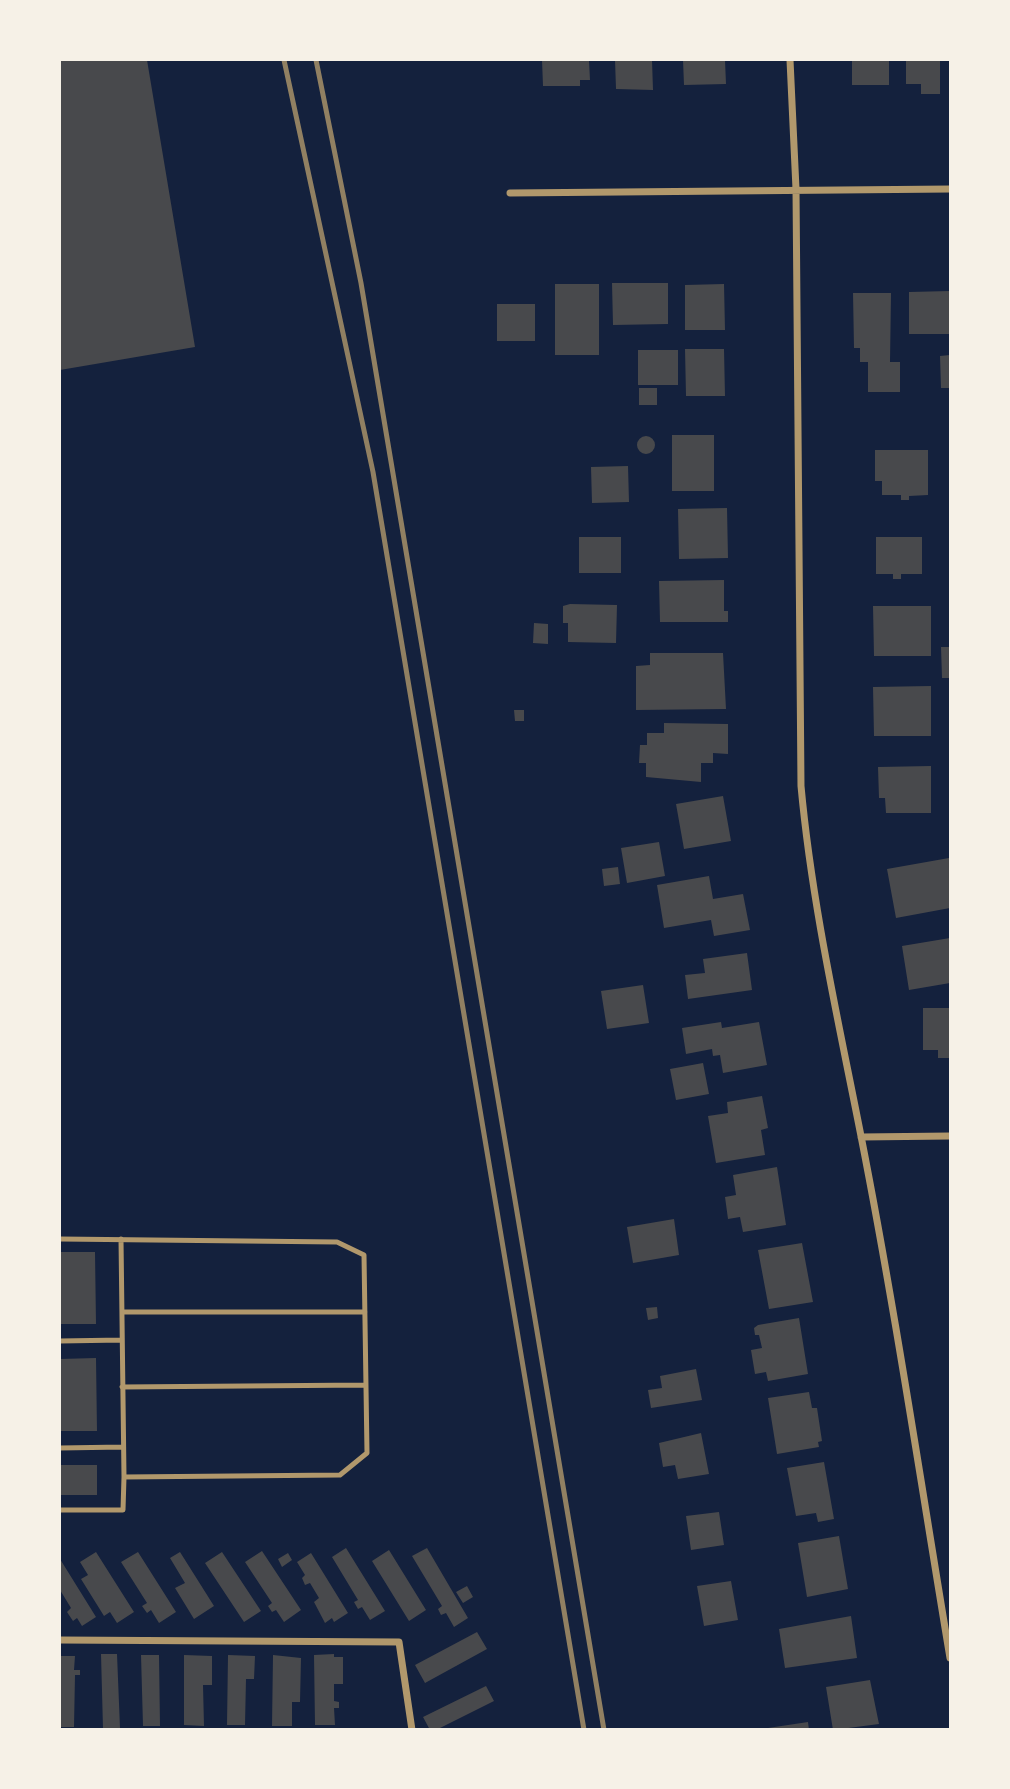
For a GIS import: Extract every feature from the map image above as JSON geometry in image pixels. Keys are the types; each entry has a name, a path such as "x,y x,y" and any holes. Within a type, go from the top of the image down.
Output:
{"street":[{"path":"790,60 796,189 801,786 821,947 861,1137 950,1658"},
{"path":"510,192 950,189"},
{"path":"861,1137 950,1136"},
{"path":"60,1640 399,1642 411,1730"}],"lane":[{"path":"60,1239 337,1241 364,1255 367,1452 340,1475 124,1477"},
{"path":"60,1510 123,1510 121,1239"},
{"path":"122,1312 365,1311"},
{"path":"60,1341 122,1340"},
{"path":"122,1387 366,1385"},
{"path":"60,1448 123,1447"}],"building":[{"path":"60,60 147,60 195,347 60,370"},
{"path":"542,60 589,60 590,80 580,80 580,86 543,86"},
{"path":"615,60 652,60 653,90 616,89"},
{"path":"683,60 725,60 726,84 684,85"},
{"path":"852,60 889,60 889,85 852,85"},
{"path":"906,60 940,60 940,94 921,94 921,84 906,84"},
{"path":"612,283 668,283 668,324 613,325"},
{"path":"555,284 599,284 599,355 555,355"},
{"path":"724,284 725,330 685,330 685,285"},
{"path":"950,291 950,334 909,334 909,292"},
{"path":"853,293 891,293 890,362 900,362 900,392 868,392 868,362 860,362 860,348 854,348"},
{"path":"497,304 535,304 535,341 497,341"},
{"path":"685,349 724,349 725,396 686,396"},
{"path":"638,350 678,350 678,385 638,385"},
{"path":"950,355 950,388 941,388 940,356"},
{"path":"639,388 657,388 657,405 639,405"},
{"path":"672,435 714,435 714,491 672,491"},
{"path":"646,436 654,441 655,445 650,453 646,454 638,449 637,445 642,437"},
{"path":"875,450 928,450 928,495 909,496 909,500 901,500 901,495 882,495 882,481 875,481"},
{"path":"628,466 629,502 592,503 591,467"},
{"path":"727,508 728,558 679,559 678,509"},
{"path":"579,537 621,537 621,573 579,573"},
{"path":"876,537 922,537 922,574 901,574 901,579 893,579 893,574 876,574"},
{"path":"724,580 724,611 728,611 728,622 660,622 659,581"},
{"path":"617,605 616,643 568,642 568,623 563,623 563,606"},
{"path":"873,606 931,606 931,656 874,656"},
{"path":"534,623 548,624 548,644 533,643"},
{"path":"941,647 950,647 950,678 942,678"},
{"path":"650,653 723,653 726,709 636,710 636,666 650,665"},
{"path":"931,686 931,736 874,736 873,687"},
{"path":"514,710 524,710 524,721 515,721"},
{"path":"664,723 728,724 728,754 713,753 713,763 701,763 701,782 646,777 646,763 639,763 640,745 647,745 647,733 664,733"},
{"path":"931,766 931,813 886,813 885,798 879,798 878,767"},
{"path":"723,796 731,841 684,849 676,804"},
{"path":"659,842 665,876 627,883 621,848"},
{"path":"949,858 950,908 896,918 887,869"},
{"path":"618,867 620,884 604,886 602,869"},
{"path":"709,876 713,899 743,894 750,930 714,936 711,920 664,928 657,885"},
{"path":"950,938 950,983 909,990 902,946"},
{"path":"747,953 752,990 688,999 685,975 705,973 703,959"},
{"path":"643,985 649,1023 607,1029 601,991"},
{"path":"923,1008 950,1008 950,1058 938,1058 938,1050 923,1050"},
{"path":"721,1022 722,1028 759,1022 767,1065 723,1073 720,1055 713,1056 712,1049 686,1054 682,1028"},
{"path":"703,1063 709,1094 676,1100 670,1069"},
{"path":"762,1096 768,1128 761,1130 765,1155 716,1163 708,1116 728,1113 727,1102"},
{"path":"777,1167 786,1225 743,1232 740,1217 728,1219 725,1197 736,1195 733,1175"},
{"path":"674,1219 679,1255 633,1263 627,1227"},
{"path":"802,1243 813,1302 769,1309 758,1250"},
{"path":"60,1252 95,1252 96,1324 60,1324"},
{"path":"657,1307 658,1318 648,1320 646,1308"},
{"path":"799,1318 808,1374 768,1381 766,1372 755,1374 751,1350 762,1348 754,1328"},
{"path":"96,1358 97,1431 60,1431 60,1359"},
{"path":"696,1369 702,1400 651,1408 648,1390 662,1388 660,1376"},
{"path":"809,1392 812,1408 817,1408 822,1441 818,1442 819,1447 777,1454 768,1398"},
{"path":"701,1433 709,1474 678,1479 675,1465 663,1467 659,1443"},
{"path":"824,1462 834,1519 818,1522 816,1513 796,1516 787,1468"},
{"path":"60,1465 97,1465 97,1495 60,1495"},
{"path":"719,1512 724,1545 691,1550 686,1516"},
{"path":"839,1536 848,1589 807,1597 798,1543"},
{"path":"346,1548 385,1611 370,1620 362,1607 358,1609 354,1602 358,1600 332,1557"},
{"path":"427,1548 468,1618 454,1627 446,1613 441,1615 438,1609 442,1606 412,1556"},
{"path":"389,1550 426,1610 409,1621 372,1561"},
{"path":"262,1551 301,1610 284,1622 276,1610 272,1612 268,1606 272,1603 245,1562"},
{"path":"96,1552 134,1612 117,1623 110,1612 104,1616 81,1579 88,1575 80,1562"},
{"path":"138,1552 176,1612 159,1623 151,1610 147,1613 142,1606 147,1603 121,1562"},
{"path":"180,1552 214,1606 194,1619 175,1588 185,1583 170,1558"},
{"path":"222,1552 261,1611 244,1622 205,1563"},
{"path":"288,1553 292,1560 282,1567 278,1559"},
{"path":"311,1553 348,1613 334,1622 332,1618 325,1623 314,1602 319,1598 310,1583 305,1585 302,1578 305,1575 297,1562"},
{"path":"60,1559 96,1617 82,1626 77,1618 73,1621 67,1612 71,1608 60,1590"},
{"path":"731,1581 738,1620 704,1626 697,1586"},
{"path":"467,1586 473,1597 463,1603 456,1592"},
{"path":"851,1616 857,1658 785,1668 779,1629"},
{"path":"477,1632 487,1649 425,1683 415,1665"},
{"path":"101,1654 117,1654 120,1728 103,1729"},
{"path":"334,1654 334,1657 343,1657 343,1684 334,1684 334,1701 339,1702 339,1708 334,1708 335,1725 315,1725 314,1655"},
{"path":"141,1655 159,1655 160,1726 143,1726"},
{"path":"184,1655 212,1656 212,1685 203,1685 204,1726 184,1725"},
{"path":"228,1655 255,1656 254,1679 246,1679 245,1725 227,1725"},
{"path":"273,1655 301,1658 300,1702 292,1702 292,1726 272,1726"},
{"path":"61,1656 75,1656 74,1670 80,1670 80,1675 75,1675 74,1727 60,1727"},
{"path":"870,1680 879,1724 833,1730 826,1687"},
{"path":"486,1686 494,1701 436,1730 430,1730 423,1717"},
{"path":"808,1722 809,1730 768,1730 768,1728"}],"railway":[{"path":"284,60 373,472 584,1730"},
{"path":"316,60 361,283 604,1730"}]}
